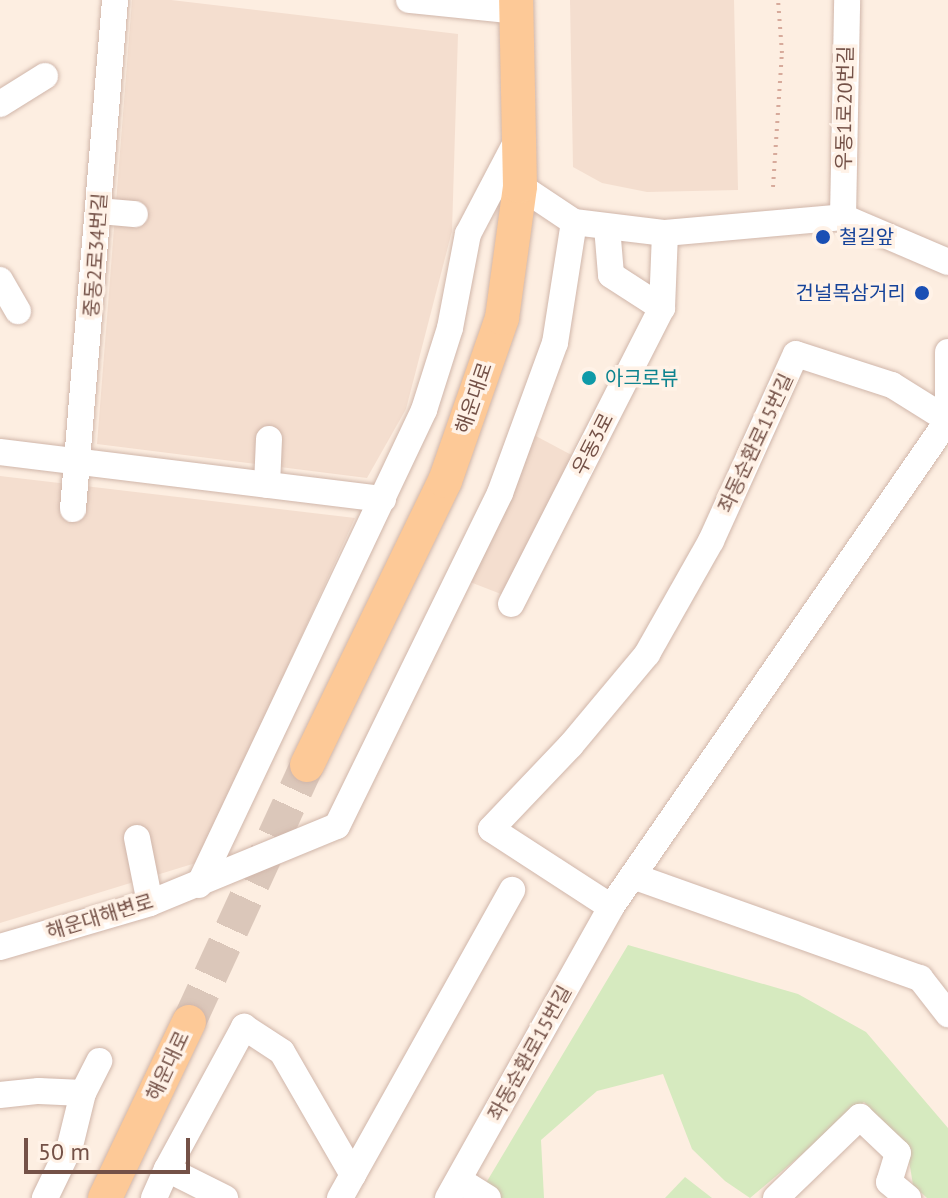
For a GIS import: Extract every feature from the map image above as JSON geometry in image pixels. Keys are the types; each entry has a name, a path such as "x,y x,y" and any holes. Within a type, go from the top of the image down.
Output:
{"main road":[{"name":"해운대로","path":"307,765 445,481 502,318 520,186 521,133 514,4"},
{"name":"해운대로","path":"105,1198 189,1022"}],"street":[{"name":"중동2로34번길","path":"73,509 80,462 115,0"},
{"path":"409,0 514,4"},
{"name":"우동1로20번길","path":"843,217 847,0"},
{"path":"2,97 45,76"},
{"path":"199,885 424,410 450,328 468,234 521,133"},
{"path":"520,186 574,222 665,233 843,217 948,262"},
{"path":"99,211 135,214"},
{"name":"해운대해변로","path":"0,947 150,903 337,826 500,493 555,343 574,222"},
{"path":"607,227 611,275 662,308"},
{"name":"우동3로","path":"511,604 662,308 665,233"},
{"path":"0,280 18,311"},
{"path":"948,352 948,420"},
{"name":"좌동순환로15번길","path":"453,1189 611,907 948,420 892,385 796,354 711,541 647,654 571,745 491,829 611,907"},
{"path":"267,485 269,439"},
{"path":"0,452 383,499"},
{"path":"137,838 150,903"},
{"path":"633,876 920,978 948,1014"},
{"path":"346,1187 512,890"},
{"path":"154,1198 244,1027 282,1052 346,1187"},
{"path":"45,1198 70,1146 83,1093 99,1061"},
{"path":"0,1095 39,1091 83,1093"},
{"path":"776,1198 860,1117 898,1153 889,1182 908,1198"},
{"path":"167,1169 225,1198"},
{"path":"453,1189 488,1198"}],"path":[{"path":"773,187 782,53 778,0"}],"shaded area":[{"path":"132,0 171,0 458,34 452,231 406,409 367,478 97,444"},
{"path":"570,0 734,0 738,190 647,192 602,183 573,167"},
{"path":"534,435 579,459 511,598 470,582"},
{"path":"0,476 355,518 199,862 0,923"}],"green space":[{"path":"628,945 798,994 866,1032 948,1128 948,1198 927,1198 913,1185 907,1148 864,1102 750,1198 725,1181 692,1149 663,1074 597,1091 541,1140 544,1198 477,1198"},
{"path":"685,1177 712,1198 665,1198"}],"tunnel":[{"path":"189,1022 307,765"}],"place":[{"name":"철길앞","path":"823,237"},
{"name":"건널목삼거리","path":"922,293"},
{"name":"아크로뷰","path":"589,378"}]}
